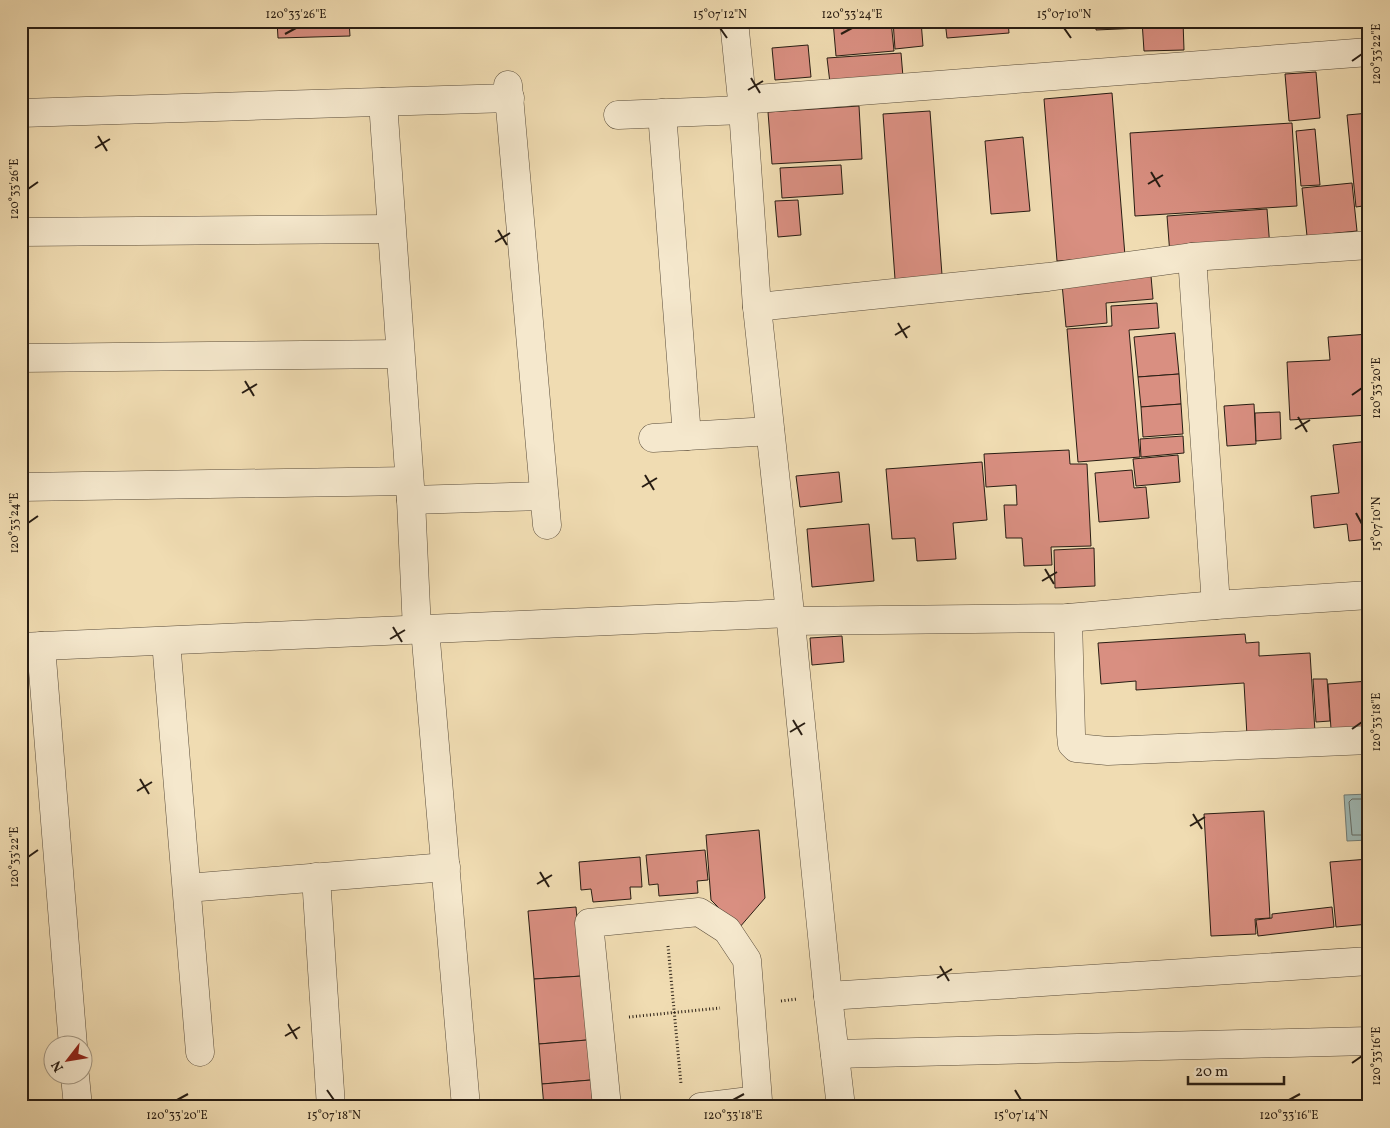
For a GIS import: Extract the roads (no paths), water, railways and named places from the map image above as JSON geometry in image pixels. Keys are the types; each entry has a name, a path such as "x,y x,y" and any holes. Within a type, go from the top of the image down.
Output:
{"street":[{"path":"734,21 757,307 841,1107"},
{"path":"618,115 662,113 1369,52"},
{"path":"21,113 383,102 509,92 547,525"},
{"path":"383,102 421,630 446,867 466,1107"},
{"path":"662,113 687,436"},
{"path":"21,232 391,229"},
{"path":"757,307 1048,277 1192,257 1369,245"},
{"path":"1192,257 1216,605"},
{"path":"21,358 400,354"},
{"path":"653,438 770,431"},
{"path":"21,486 410,490 544,496"},
{"path":"72,1036 31,647 421,630 790,617 1068,618 1216,605 1369,595"},
{"path":"1068,618 1071,734 1072,744 1076,748 1108,751 1369,740"},
{"path":"166,641 200,1052"},
{"path":"186,888 446,867"},
{"path":"316,877 331,1107"},
{"path":"607,1107 589,923 699,912 727,930 747,960 758,1100 701,1107"},
{"path":"828,996 1369,961"},
{"path":"835,1054 1369,1041"},
{"path":"76,1086 78,1107"}],"water":[{"path":"1369,794 1369,840 1347,841 1344,795"}]}
